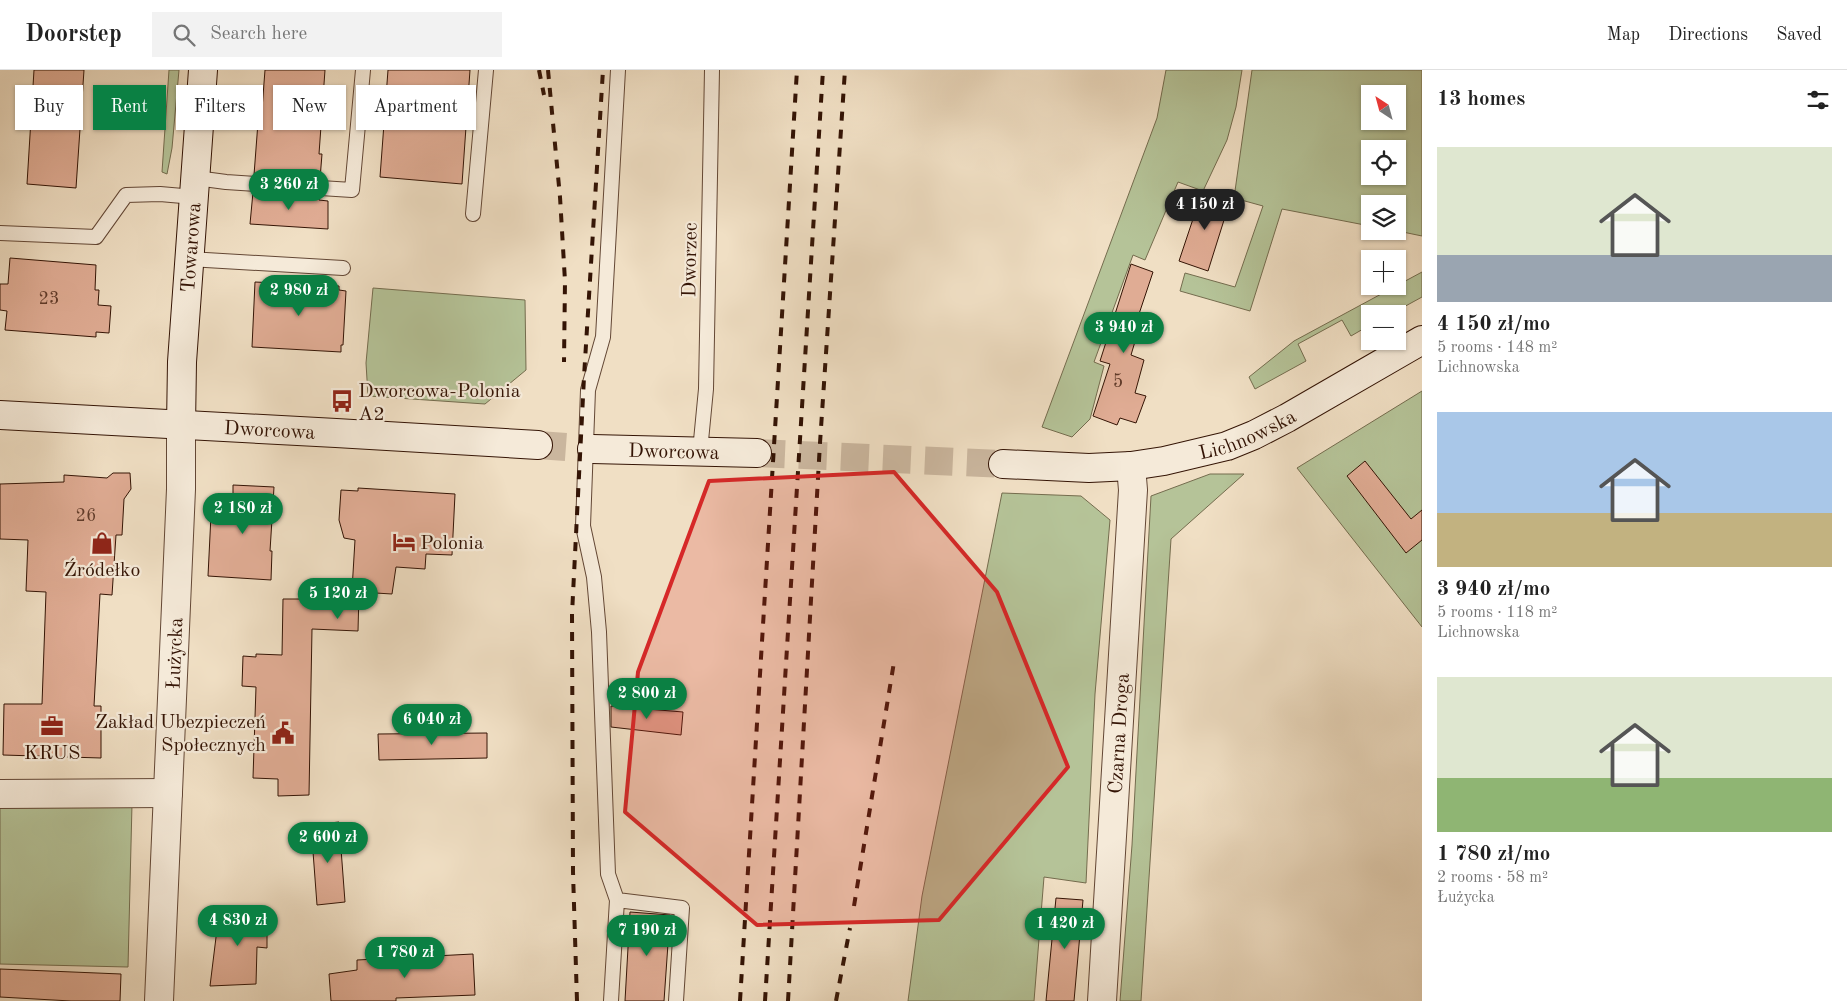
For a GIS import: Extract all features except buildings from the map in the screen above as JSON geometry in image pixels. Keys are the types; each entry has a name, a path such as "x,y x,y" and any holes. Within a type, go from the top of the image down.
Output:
{"street":[{"name":"Towarowa","path":"182,426 182,362 203,70"},
{"name":"Lichnowska","path":"1002,464 1131,466 1197,454 1227,446 1287,418 1422,340"},
{"name":"Dworcowa","path":"0,416 538,445"},
{"name":"Łużycka","path":"159,1001 182,489 182,426"},
{"name":"Dworcowa","path":"592,449 757,453"},
{"name":"Czarna Droga","path":"1102,1001 1133,490 1131,466"},
{"path":"0,794 168,793"}],"lane":[{"path":"0,233 96,237 126,195 160,194 226,182 352,190 363,70"},
{"path":"473,214 486,70"},
{"path":"611,1001 617,900 608,874 599,632 594,577 583,526 588,390 603,337 618,70"},
{"name":"Dworzec","path":"700,451 706,388 712,70"},
{"path":"189,259 343,268"},
{"path":"617,900 682,908 676,1001"}],"highlighted area":[{"path":"894,472 997,592 1068,767 939,920 757,925 625,812 638,672 709,481"}],"green space":[{"path":"169,70 179,70 178,85 176,85 172,148 167,174 162,172"},
{"path":"1166,70 1242,70 1236,107 1227,140 1203,191 1178,182 1145,260 1133,255 1094,362 1104,366 1090,419 1072,437 1042,427 1157,118"},
{"path":"1252,70 1422,70 1422,236 1406,233 1406,195 1361,195 1361,224 1282,209 1250,311 1180,291 1185,273 1235,287 1263,206 1234,198"},
{"path":"1422,272 1422,297 1406,306 1361,305 1361,330 1351,336 1342,320 1298,344 1306,361 1255,389 1249,377 1294,341 1379,295 1406,295 1406,281"},
{"path":"373,288 525,300 526,370 485,404 368,396 366,363"},
{"path":"1422,391 1422,627 1297,468"},
{"path":"1210,474 1244,474 1171,539 1141,1001 1120,1001 1132,845 1151,496"},
{"path":"1002,493 1081,496 1110,520 1095,694 1086,883 1044,877 1034,1001 908,1001 922,896"},
{"path":"132,804 128,967 0,964 0,805"}],"tunnel":[{"path":"538,445 592,449"},
{"path":"757,453 1003,464"}],"railway":[{"path":"539,70 544,95"},
{"path":"548,70 560,197 565,281 564,362"},
{"path":"577,1001 573,872 572,614 584,377 603,70"},
{"path":"740,1001 797,70"},
{"path":"765,1001 823,70"},
{"path":"788,1001 820,443 845,70"},
{"path":"854,906 894,662"},
{"path":"836,1001 850,928"}],"place":[{"name":"Dworcowa-Polonia A2","path":"342,401"},
{"name":"Polonia","path":"404,542"},
{"name":"Źródełko","path":"102,543"},
{"name":"KRUS","path":"52,726"},
{"name":"Zakład Ubezpieczeń Społecznych","path":"283,733"}]}
